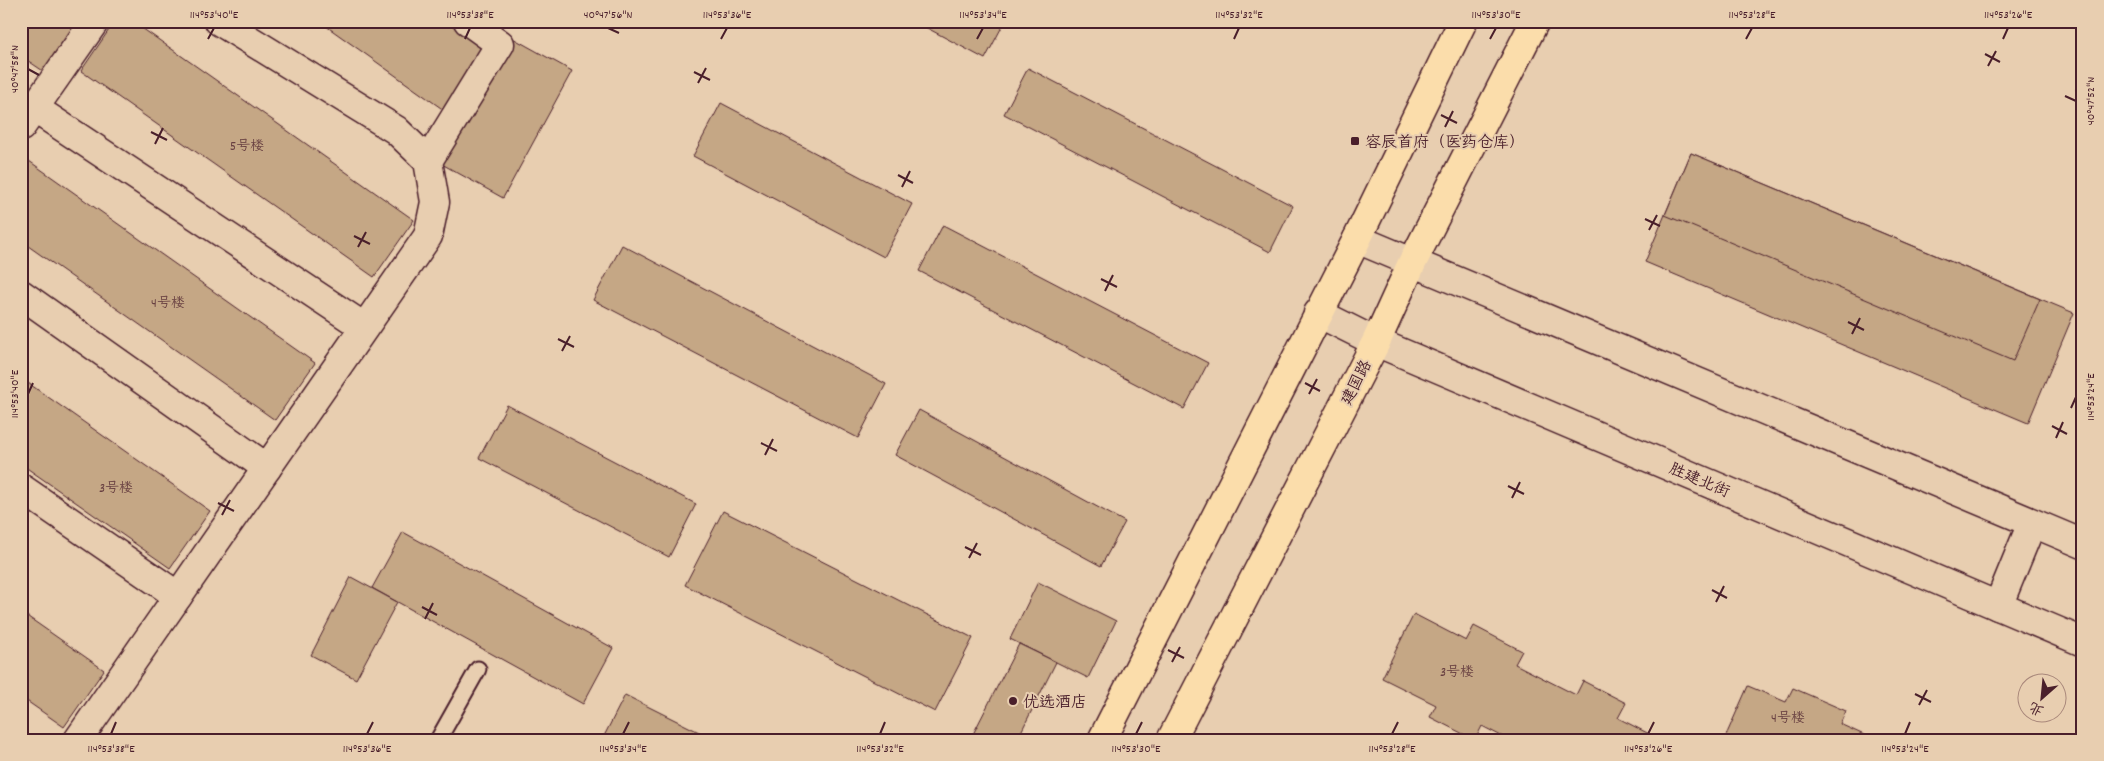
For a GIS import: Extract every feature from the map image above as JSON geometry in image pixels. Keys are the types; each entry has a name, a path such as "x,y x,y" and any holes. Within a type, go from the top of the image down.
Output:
{"main road":[{"path":"1102,740 1357,239 1463,21"},
{"name":"建国路","path":"1171,740 1376,342 1412,263 1535,21"}],"street":[{"path":"94,21 26,114 364,327"},
{"path":"78,740 428,236 435,202 428,161 396,130 219,21"},
{"path":"428,161 500,44 468,21"},
{"path":"1357,239 2083,544"},
{"path":"21,294 267,468"},
{"name":"胜建北街","path":"1318,313 1376,342 2083,642"},
{"path":"21,488 178,596"},
{"path":"1998,606 2032,523"}],"lane":[{"path":"438,740 478,669"}],"building":[{"path":"21,21 83,21 49,75 21,56"},
{"path":"115,21 132,21 414,220 374,277 81,71"},
{"path":"319,21 446,21 490,53 448,113"},
{"path":"914,21 1005,21 985,59"},
{"path":"509,36 572,71 503,198 440,163"},
{"path":"1028,68 1293,206 1270,252 1004,114"},
{"path":"2083,72 2083,93 2076,90"},
{"path":"721,103 912,204 884,257 693,156"},
{"path":"1691,153 2074,313 2028,423 1645,262"},
{"path":"1691,153 2040,299 2013,361 1665,215"},
{"path":"22,156 315,363 275,420 21,241"},
{"path":"943,225 1208,363 1184,409 919,271"},
{"path":"622,245 886,384 858,438 593,300"},
{"path":"21,378 210,511 170,568 21,464"},
{"path":"507,405 696,504 669,557 479,458"},
{"path":"919,410 1125,522 1101,566 895,455"},
{"path":"723,511 973,638 935,712 685,585"},
{"path":"403,532 613,648 583,704 372,588"},
{"path":"351,577 397,602 356,679 311,655"},
{"path":"1038,582 1116,621 1088,678 1010,639"},
{"path":"21,612 104,670 64,727 21,697"},
{"path":"1414,614 1466,641 1474,626 1522,651 1515,664 1576,695 1583,681 1626,703 1618,718 1661,740 1509,740 1482,726 1475,740 1430,717 1436,705 1382,678"},
{"name":"优选酒店","path":"1019,644 1056,662 1017,740 970,740"},
{"path":"1748,686 1786,702 1793,688 1846,711 1840,724 1875,740 1724,740"},
{"path":"625,695 715,740 602,740"},
{"path":"1904,735 1914,740 1901,740"}],"place":[{"name":"容辰首府（医药仓库）","path":"1355,141"},
{"name":"优选酒店","path":"1013,701"}]}
